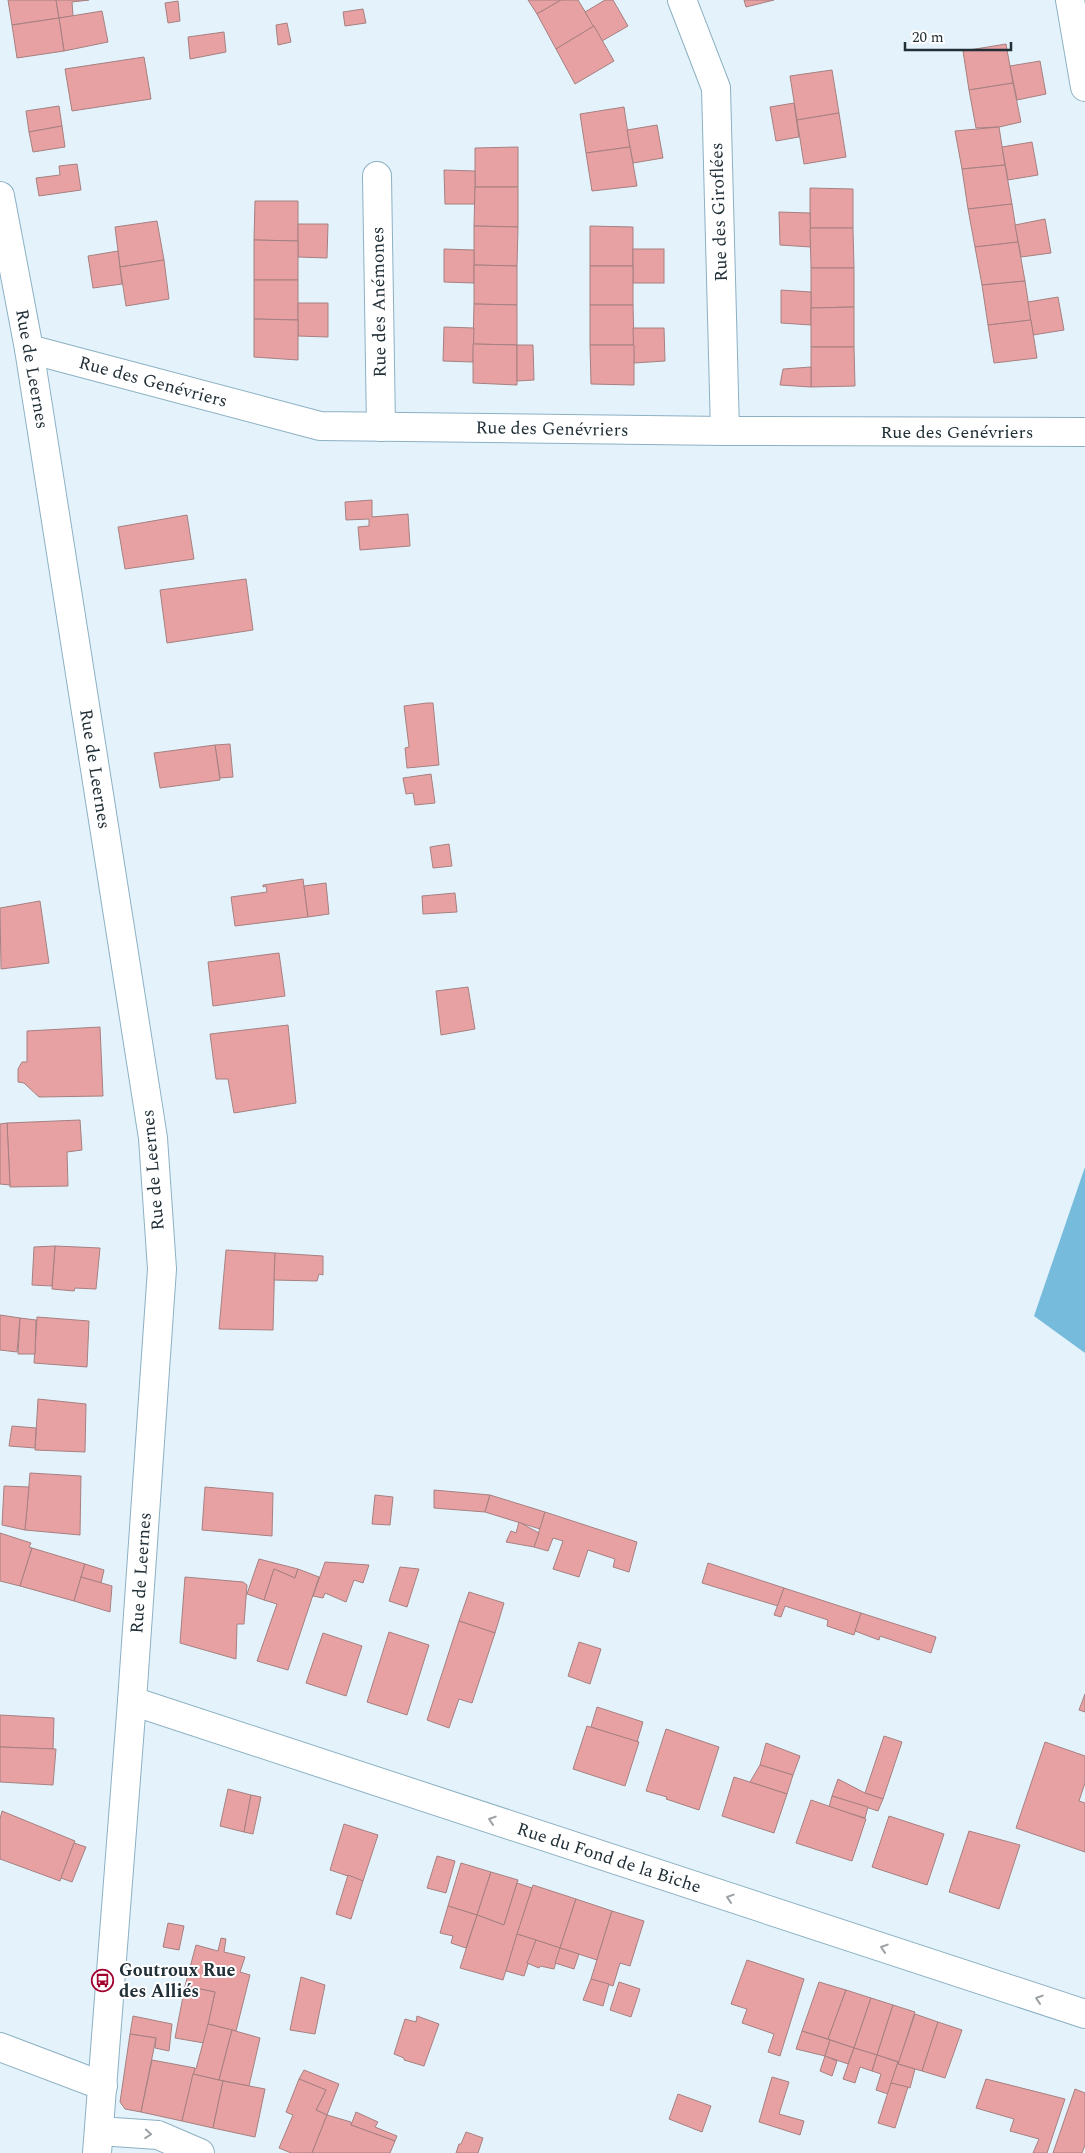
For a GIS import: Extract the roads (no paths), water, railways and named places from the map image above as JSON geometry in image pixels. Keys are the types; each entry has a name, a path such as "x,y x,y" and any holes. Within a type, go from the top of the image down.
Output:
{"street":[{"name":"Rue des Giroflées","path":"682,0 716,88 725,431"},
{"path":"1070,0 1085,87"},
{"name":"Rue des Anémones","path":"377,176 381,427"},
{"name":"Rue de Leernes","path":"0,196 29,349 153,1138 162,1269 132,1701 98,2142"},
{"name":"Rue des Genévriers","path":"29,349 320,426 725,431 1085,432"},
{"name":"Rue du Fond de la Biche","path":"132,1701 1085,2014"},
{"path":"0,2047 103,2086"},
{"path":"98,2142 158,2135 200,2153"}],"place":[{"name":"Goutroux Rue des Alliés","path":"103,1980"}]}
